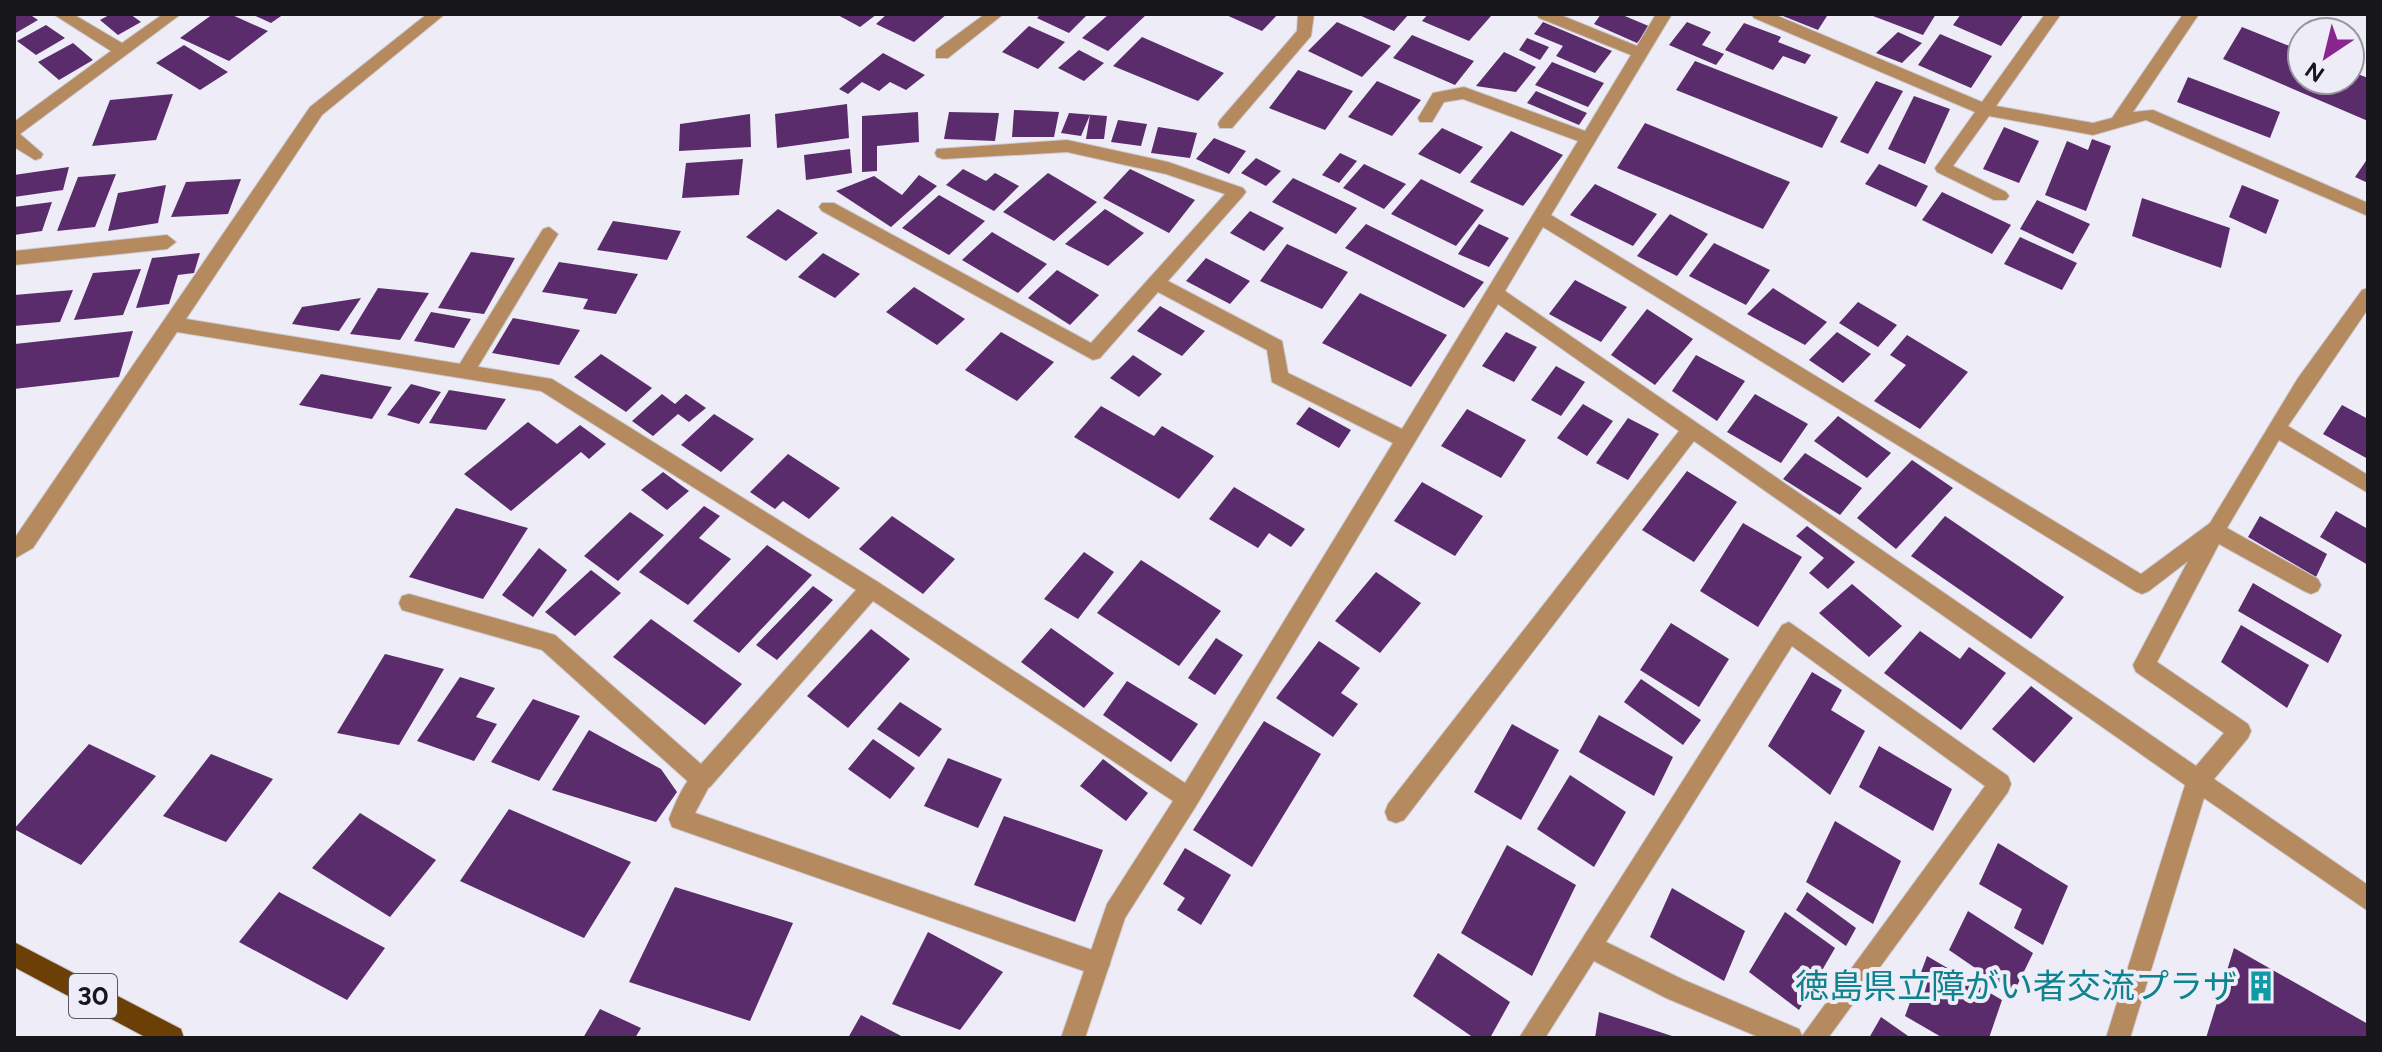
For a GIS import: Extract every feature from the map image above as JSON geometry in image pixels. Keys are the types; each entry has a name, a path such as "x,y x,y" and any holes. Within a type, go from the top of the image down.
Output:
{"main road":[{"name":"30","path":"14,954 172,1038"}],"street":[{"path":"61,14 123,51"},
{"path":"14,130 173,14"},
{"path":"14,550 26,542 316,111 437,14"},
{"path":"1226,124 1305,32 1306,14"},
{"path":"1544,14 1640,53"},
{"path":"1073,1038 1115,912 1188,798 1403,439 1664,14"},
{"path":"1759,14 1986,110 2093,129 2147,114 2368,210"},
{"path":"2000,196 1943,168 2053,14"},
{"path":"2118,122 2191,14"},
{"path":"942,54 993,15"},
{"path":"1426,118 1439,97 1464,93 1588,138"},
{"path":"14,138 35,154"},
{"path":"828,207 1093,353 1237,192 1168,168 1067,146 943,153"},
{"path":"1540,217 2142,585 2213,530"},
{"path":"466,370 549,234"},
{"path":"14,258 167,242"},
{"path":"1156,283 1276,346 1279,377 1403,439"},
{"path":"1494,292 2368,899"},
{"path":"2118,1038 2198,781 2240,731 2144,665 2213,530 2326,350 2368,295"},
{"path":"174,324 545,384 871,588 1188,798"},
{"path":"1396,812 1692,429"},
{"path":"2276,429 2368,485"},
{"path":"2213,530 2311,585"},
{"path":"871,588 702,779 680,819 1098,964"},
{"path":"409,603 548,642 702,779"},
{"path":"1531,1038 1789,632 2000,784 1813,1038"},
{"path":"1589,946 1675,989 1790,1038"}],"building":[{"path":"14,14 29,14 38,20 14,34"},
{"path":"111,14 130,14 141,22 118,35 100,20"},
{"path":"213,14 230,14 268,31 229,61 180,38"},
{"path":"251,14 284,14 271,23"},
{"path":"836,14 877,14 860,27"},
{"path":"887,14 947,14 914,42 876,24"},
{"path":"1041,14 1088,14 1069,33 1037,18"},
{"path":"1109,14 1147,14 1108,51 1082,38"},
{"path":"1224,14 1278,14 1262,31"},
{"path":"1357,14 1409,14 1394,31"},
{"path":"1428,14 1491,16 1469,41 1422,21"},
{"path":"1601,14 1620,14 1651,27 1637,43 1594,24"},
{"path":"1778,14 1822,14 1827,16 1818,30"},
{"path":"1874,14 1936,14 1923,35"},
{"path":"1961,14 2024,14 2001,46 1953,25"},
{"path":"1337,22 1391,46 1362,77 1308,51"},
{"path":"1543,22 1612,51 1595,73 1556,56 1563,46 1534,34"},
{"path":"1687,22 1711,32 1702,45 1724,54 1716,65 1669,45"},
{"path":"1744,23 1781,37 1778,42 1811,55 1805,64 1783,56 1773,70 1725,50"},
{"path":"46,25 65,38 36,55 17,41"},
{"path":"1029,26 1065,42 1038,69 1002,52"},
{"path":"2242,27 2286,45 2286,86 2223,59"},
{"path":"1898,32 1922,43 1902,63 1876,53"},
{"path":"1940,34 1992,56 1971,88 1918,65"},
{"path":"1412,35 1474,61 1455,85 1393,58"},
{"path":"1142,37 1224,73 1198,101 1113,66"},
{"path":"1527,38 1549,47 1540,60 1519,50"},
{"path":"73,43 93,60 59,80 38,62"},
{"path":"184,45 228,72 200,90 156,63"},
{"path":"1079,50 1104,63 1084,81 1058,68"},
{"path":"1504,52 1536,67 1516,92 1476,86"},
{"path":"883,53 925,75 906,90 890,82 879,91 862,82 848,94 839,89"},
{"path":"1695,61 1838,117 1822,148 1676,90"},
{"path":"1552,62 1604,83 1588,107 1535,85"},
{"path":"1298,70 1353,91 1325,130 1269,108"},
{"path":"2188,77 2280,112 2270,138 2177,102"},
{"path":"2368,78 2368,121 2310,96 2366,96"},
{"path":"1377,81 1421,100 1392,136 1348,117"},
{"path":"1876,81 1903,91 1868,154 1840,142"},
{"path":"1536,91 1587,113 1579,125 1527,103"},
{"path":"173,94 156,140 92,146 110,100"},
{"path":"1914,96 1950,109 1925,164 1888,149"},
{"path":"847,104 849,138 777,148 775,114"},
{"path":"1014,110 1059,112 1054,137 1012,137"},
{"path":"918,112 919,142 877,146 877,171 862,172 862,116"},
{"path":"949,112 999,113 995,141 944,139"},
{"path":"1069,113 1107,116 1104,139 1086,139 1090,115 1081,136 1061,133"},
{"path":"750,114 751,147 679,151 680,124"},
{"path":"1118,120 1147,124 1141,146 1111,142"},
{"path":"1645,123 1790,182 1763,229 1617,168"},
{"path":"1158,127 1197,133 1190,158 1151,153"},
{"path":"2004,127 2039,141 2019,183 1983,169"},
{"path":"1442,128 1483,147 1460,174 1418,154"},
{"path":"1511,131 1563,155 1523,206 1470,182"},
{"path":"1214,138 1246,151 1229,174 1196,159"},
{"path":"2092,139 2111,146 2086,211 2045,195 2067,141 2088,150"},
{"path":"850,149 852,173 806,180 804,155"},
{"path":"1340,153 1357,161 1339,183 1322,175"},
{"path":"1256,158 1281,171 1266,186 1241,173"},
{"path":"2368,158 2368,183 2355,177"},
{"path":"743,159 739,195 682,198 686,163"},
{"path":"1364,164 1406,184 1384,209 1343,188"},
{"path":"1879,164 1928,186 1916,207 1865,184"},
{"path":"69,167 63,190 14,197 14,175"},
{"path":"963,169 986,181 995,173 1019,186 994,211 946,185"},
{"path":"1130,169 1195,200 1169,233 1103,198"},
{"path":"1048,173 1097,202 1054,241 1003,212"},
{"path":"116,174 95,227 57,231 78,177"},
{"path":"919,175 937,186 891,227 836,191 874,176 902,195"},
{"path":"1293,178 1357,208 1336,234 1272,202"},
{"path":"241,179 228,214 171,217 186,182"},
{"path":"1421,179 1484,210 1456,246 1391,214"},
{"path":"1595,184 1657,214 1633,246 1570,215"},
{"path":"166,185 158,223 108,231 118,193"},
{"path":"2242,185 2279,200 2266,234 2229,217"},
{"path":"1942,192 2011,225 1992,254 1922,220"},
{"path":"939,195 985,221 949,255 902,228"},
{"path":"2142,198 2230,228 2221,268 2132,236"},
{"path":"2037,200 2090,224 2073,254 2020,229"},
{"path":"52,202 42,231 14,235 14,207"},
{"path":"778,209 818,233 786,261 746,237"},
{"path":"1105,209 1144,233 1108,266 1065,244"},
{"path":"1250,211 1284,228 1264,251 1230,233"},
{"path":"1670,214 1708,234 1677,276 1637,256"},
{"path":"613,221 681,231 667,260 597,250"},
{"path":"1366,224 1484,282 1464,308 1345,248"},
{"path":"1479,224 1509,238 1489,267 1458,254"},
{"path":"992,232 1047,264 1018,293 962,260"},
{"path":"2020,237 2077,263 2062,290 2004,264"},
{"path":"1714,243 1770,270 1746,305 1689,276"},
{"path":"1287,244 1348,272 1322,309 1260,281"},
{"path":"471,252 515,258 484,314 438,308"},
{"path":"200,253 194,273 178,275 169,304 136,308 152,258"},
{"path":"823,253 860,274 835,298 798,277"},
{"path":"1206,258 1250,281 1230,304 1186,281"},
{"path":"559,262 638,274 616,314 583,309 588,299 542,292"},
{"path":"141,269 123,315 74,320 93,273"},
{"path":"1057,270 1099,295 1070,325 1028,298"},
{"path":"1575,280 1627,307 1601,342 1549,314"},
{"path":"914,287 965,319 937,345 886,312"},
{"path":"378,288 429,293 400,340 350,334"},
{"path":"1773,288 1827,322 1805,345 1747,314"},
{"path":"73,290 60,322 14,326 14,295"},
{"path":"1360,293 1447,335 1411,387 1322,343"},
{"path":"361,298 339,331 292,324 302,307"},
{"path":"1858,302 1897,325 1878,347 1839,323"},
{"path":"1160,306 1205,331 1182,356 1137,331"},
{"path":"1647,309 1693,339 1655,385 1611,355"},
{"path":"431,312 471,319 454,348 414,341"},
{"path":"513,318 580,330 559,365 492,353"},
{"path":"133,331 119,377 14,389 15,344"},
{"path":"1001,332 1054,362 1017,401 965,370"},
{"path":"1506,332 1537,347 1514,382 1482,366"},
{"path":"1837,332 1871,354 1843,383 1809,360"},
{"path":"1907,335 1968,372 1920,429 1874,401 1906,365 1890,355"},
{"path":"601,354 652,388 626,412 574,377"},
{"path":"1133,355 1162,374 1139,397 1110,378"},
{"path":"1696,355 1745,381 1717,421 1672,391"},
{"path":"1556,366 1585,382 1561,416 1531,400"},
{"path":"321,374 392,387 372,419 299,405"},
{"path":"411,384 441,392 419,424 387,415"},
{"path":"449,390 506,399 486,430 429,423"},
{"path":"662,394 675,404 686,394 706,408 689,422 678,414 653,436 632,421"},
{"path":"1755,394 1808,424 1781,463 1727,432"},
{"path":"1583,404 1613,421 1587,456 1557,438"},
{"path":"2342,405 2368,419 2368,459 2323,434"},
{"path":"1101,406 1154,436 1162,426 1214,456 1179,499 1074,437"},
{"path":"1309,407 1351,430 1339,448 1296,424"},
{"path":"1467,409 1526,440 1501,478 1441,446"},
{"path":"714,414 754,439 721,472 681,445"},
{"path":"1838,416 1891,453 1867,478 1814,441"},
{"path":"1628,418 1659,434 1628,480 1596,463"},
{"path":"528,422 557,444 580,425 606,444 589,459 581,452 511,511 464,474"},
{"path":"1805,453 1862,488 1840,515 1783,479"},
{"path":"788,454 840,488 809,519 783,501 775,509 750,492"},
{"path":"1912,460 1953,488 1896,549 1857,518"},
{"path":"1687,471 1737,502 1694,562 1642,530"},
{"path":"663,472 689,491 667,510 641,490"},
{"path":"1422,482 1483,516 1455,556 1394,521"},
{"path":"1234,487 1305,529 1291,547 1269,533 1258,548 1209,519"},
{"path":"704,506 720,516 699,538 731,559 688,605 639,572"},
{"path":"456,508 528,528 483,599 409,577"},
{"path":"2336,511 2368,529 2368,565 2320,537"},
{"path":"630,512 664,535 618,581 584,556"},
{"path":"892,516 955,559 923,594 859,549"},
{"path":"1945,516 2064,597 2031,639 1911,556"},
{"path":"2260,516 2327,554 2316,577 2248,537"},
{"path":"1743,523 1802,557 1758,627 1700,591"},
{"path":"1807,526 1855,562 1828,589 1809,573 1824,558 1796,536"},
{"path":"767,545 812,575 739,653 693,621"},
{"path":"539,548 567,570 533,617 502,595"},
{"path":"1084,552 1114,572 1078,619 1044,599"},
{"path":"1141,560 1221,611 1179,666 1097,613"},
{"path":"591,570 621,593 575,636 545,612"},
{"path":"1376,572 1421,603 1380,653 1335,621"},
{"path":"2253,583 2342,635 2328,663 2238,611"},
{"path":"1852,584 1902,626 1869,657 1819,613"},
{"path":"813,586 833,600 777,660 756,645"},
{"path":"651,619 742,684 705,725 613,657"},
{"path":"1671,623 1729,659 1699,707 1640,670"},
{"path":"2241,625 2309,665 2287,708 2221,662"},
{"path":"1051,628 1114,673 1084,708 1021,662"},
{"path":"871,629 910,659 848,728 807,696"},
{"path":"1920,631 1960,659 1969,647 2006,673 1961,730 1884,673"},
{"path":"1216,638 1243,655 1215,695 1188,678"},
{"path":"1319,641 1360,668 1341,693 1358,704 1333,737 1276,698"},
{"path":"385,654 444,669 399,745 337,733"},
{"path":"1812,672 1842,690 1831,710 1865,731 1830,795 1768,746"},
{"path":"460,677 495,688 476,717 497,724 474,761 417,741"},
{"path":"1641,679 1701,720 1683,745 1624,702"},
{"path":"1127,681 1198,724 1171,762 1103,715"},
{"path":"2031,686 2073,718 2034,763 1992,729"},
{"path":"533,699 580,716 539,781 491,762"},
{"path":"900,702 942,729 919,757 877,729"},
{"path":"1599,715 1673,757 1654,796 1579,752"},
{"path":"1264,721 1321,754 1252,867 1193,830"},
{"path":"1512,724 1559,750 1521,820 1474,792"},
{"path":"589,730 661,769 677,792 656,822 552,790"},
{"path":"873,739 915,768 890,799 848,769"},
{"path":"89,744 156,776 81,865 14,829"},
{"path":"1879,746 1952,789 1933,831 1859,787"},
{"path":"211,754 273,779 226,842 163,816"},
{"path":"948,758 1002,779 978,828 924,806"},
{"path":"1103,759 1148,793 1126,821 1080,786"},
{"path":"1570,775 1626,812 1594,867 1537,829"},
{"path":"509,809 631,862 584,938 460,881"},
{"path":"360,813 436,860 390,917 312,868"},
{"path":"1004,816 1103,850 1075,922 974,885"},
{"path":"1835,821 1901,861 1873,924 1806,882"},
{"path":"1998,843 2068,886 2043,945 2014,928 2022,909 1979,884"},
{"path":"1507,845 1576,885 1532,976 1461,933"},
{"path":"1185,848 1231,875 1201,925 1177,910 1185,898 1163,884"},
{"path":"675,887 793,923 750,1021 629,982"},
{"path":"1672,888 1745,931 1724,981 1650,937"},
{"path":"279,892 385,948 347,1000 239,942"},
{"path":"1807,892 1856,928 1846,946 1796,910"},
{"path":"1968,911 2033,953 2013,994 1949,950"},
{"path":"1785,912 1835,948 1799,1010 1749,972"},
{"path":"928,932 1003,972 960,1030 892,1004"},
{"name":"徳島県立障がい者交流プラザ","path":"2234,948 2368,1024 2368,1038 2206,1038"},
{"path":"1438,953 1510,1002 1490,1038 1474,1038 1413,996"},
{"path":"1927,956 2002,1000 1989,1038 1943,1038 1905,1016"},
{"path":"600,1009 641,1028 635,1038 583,1038"},
{"path":"1599,1012 1675,1037 1675,1038 1595,1038"},
{"path":"861,1015 905,1038 848,1038"},
{"path":"1881,1017 1911,1038 1869,1038"}],"place":[{"name":"徳島県立障がい者交流プラザ","path":"2261,986"}]}
